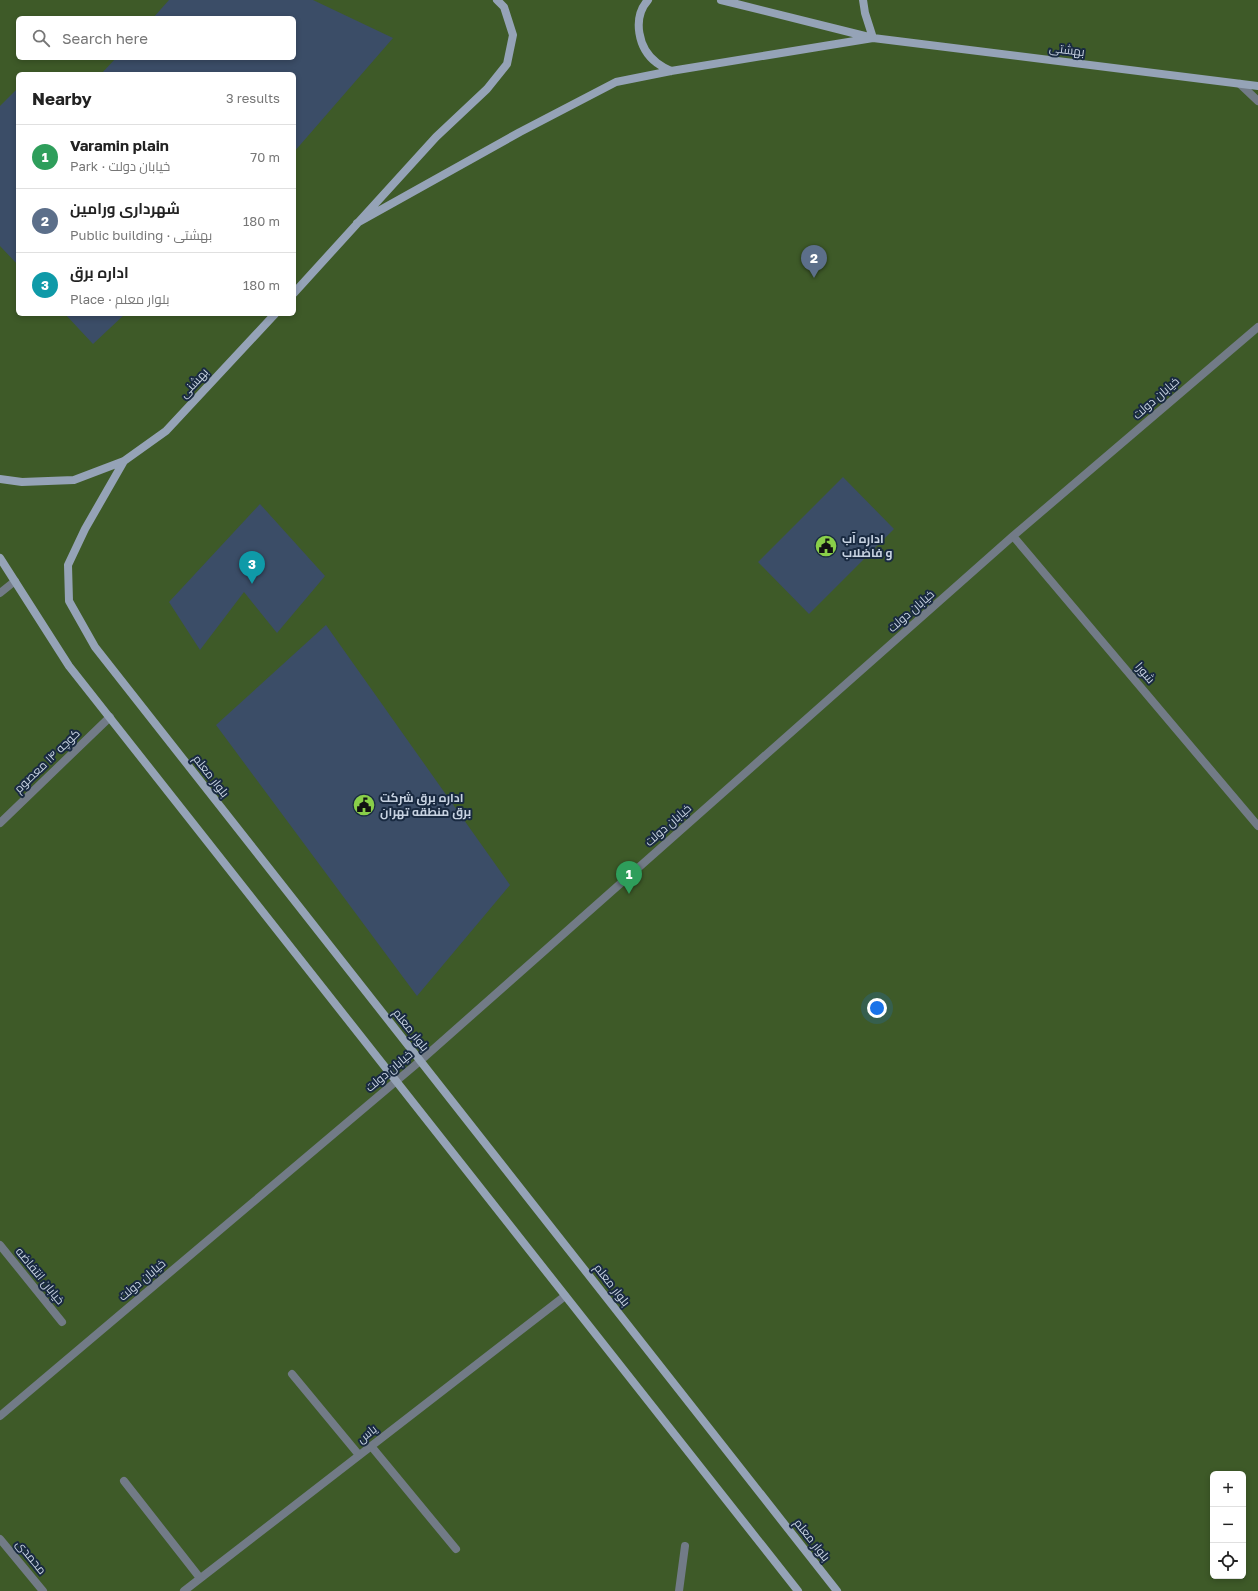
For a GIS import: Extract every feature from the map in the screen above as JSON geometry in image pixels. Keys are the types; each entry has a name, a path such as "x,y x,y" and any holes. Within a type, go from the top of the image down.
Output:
{"main road":[{"path":"296,291 436,136 487,89 507,64 513,35 504,8 497,0"},
{"path":"648,0 645,3 639,18 639,35 645,51 656,63 671,71"},
{"path":"721,0 873,38"},
{"path":"863,0 865,13 873,38"},
{"path":"357,223 520,132 616,82 671,71 873,38"},
{"name":"بهشتی","path":"873,38 1258,86"},
{"name":"بهشنی","path":"124,461 166,431 273,316"},
{"path":"0,480 22,482 74,480 124,461"},
{"name":"بلوار معلم","path":"124,461 85,529 68,564 69,601 95,647 837,1591"},
{"path":"0,558 69,666 798,1591"}],"street":[{"path":"1240,84 1258,101"},
{"name":"خیابان دولت","path":"0,1416 420,1061 1014,536 1258,327"},
{"name":"شورا","path":"1014,536 1258,826"},
{"path":"0,593 15,581"},
{"name":"کوچه ۱۴ معصوم","path":"0,822 110,717"},
{"name":"خیابان انتفاضه","path":"0,1245 62,1322"},
{"name":"یاس","path":"184,1591 565,1296"},
{"path":"292,1374 359,1455"},
{"path":"371,1446 456,1549"},
{"path":"124,1481 200,1578"},
{"name":"محمدی","path":"0,1538 43,1591"},
{"path":"678,1591 685,1546"}],"green space":[{"path":"0,0 1258,0 1258,1591 0,1591"}],"building":[{"path":"169,0 313,0 393,38 296,150 296,72 103,72 114,60 296,60 296,16 155,16"},
{"path":"16,90 16,263 0,246 0,106"},
{"path":"67,316 123,316 93,344"},
{"name":"اداره آب و فاضلاب","path":"843,477 894,529 809,614 758,562"},
{"path":"260,504 325,576 277,633 244,592 200,650 169,602"},
{"name":"اداره برق شرکت برق منطقه تهران","path":"326,625 510,885 417,996 216,725"}],"place":[{"name":"شهرداری ورامین","path":"814,278"},
{"name":"اداره آب و فاضلاب","path":"826,546"},
{"name":"اداره برق","path":"252,584"},
{"name":"اداره برق شرکت برق منطقه تهران","path":"364,805"},
{"name":"Varamin plain","path":"629,894"}]}
